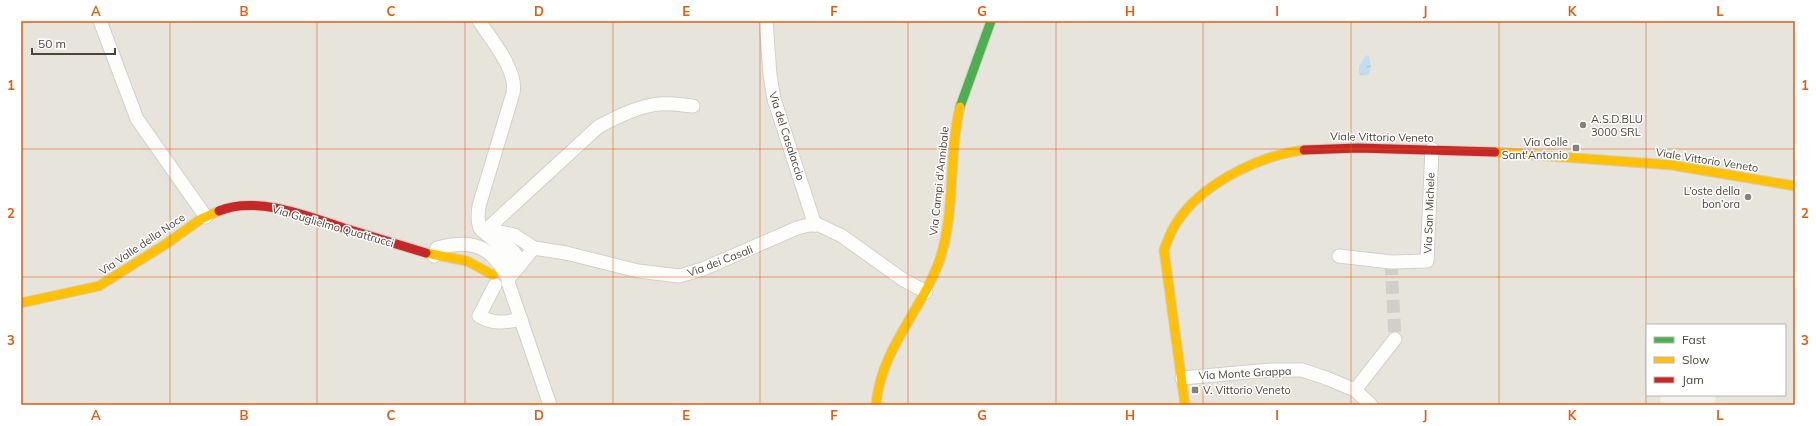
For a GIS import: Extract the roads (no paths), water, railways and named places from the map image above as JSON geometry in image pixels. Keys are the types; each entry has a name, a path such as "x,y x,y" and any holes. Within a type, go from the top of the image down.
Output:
{"main road":[{"name":"Via Campi d'Annibale","path":"876,405 879,384 885,362 926,292 939,263 946,237 954,139 960,104 991,21"},
{"name":"Viale Vittorio Veneto","path":"1186,405 1164,250 1175,224 1184,212 1205,192 1256,163 1296,151 1330,148 1488,150 1670,165 1795,186"},
{"name":"Via Guglielmo Quattrucci","path":"206,217 234,208 254,206 271,207 300,214 400,245"},
{"name":"Via Valle della Noce","path":"21,303 103,285 206,217"},
{"name":"Via Guglielmo Quattrucci","path":"436,252 477,265 502,278"}],"street":[{"path":"100,21 137,120 206,217"},
{"path":"479,21 511,72 514,84 514,93 479,206 483,226 481,229 502,250 508,263 502,278 479,316 495,322 507,322 521,319"},
{"name":"Via del Casalaccio","path":"766,21 770,74 774,99 815,225"},
{"path":"483,226 598,127 648,106 667,104 693,106"},
{"name":"Via San Michele","path":"1340,256 1391,262 1427,261 1432,150"},
{"name":"Via dei Casali","path":"534,248 566,253 638,271 679,276 703,269 797,228 815,225 826,227 842,236 902,279 926,292"},
{"path":"483,226 510,234 534,248 521,264 502,278"},
{"path":"483,226 511,248 521,264"},
{"name":"Via Guglielmo Quattrucci","path":"400,245 436,252 454,244 472,244 483,249 497,261 502,278"},
{"path":"502,278 521,319 550,405"},
{"path":"1355,390 1395,339"},
{"name":"Via Monte Grappa","path":"1182,378 1270,370 1302,370 1355,390 1371,405"}],"water":[{"path":"1366,55 1369,57 1371,66 1369,74 1362,76 1359,73 1359,66"}],"tunnel":[{"path":"1391,262 1395,339"}],"place":[{"name":"A.S.D.BLU 3000 SRL","path":"1583,125"},
{"name":"Via Colle Sant'Antonio","path":"1576,148"},
{"name":"L’oste della bon’ora","path":"1748,197"},
{"name":"V. Vittorio Veneto","path":"1195,390"}]}
